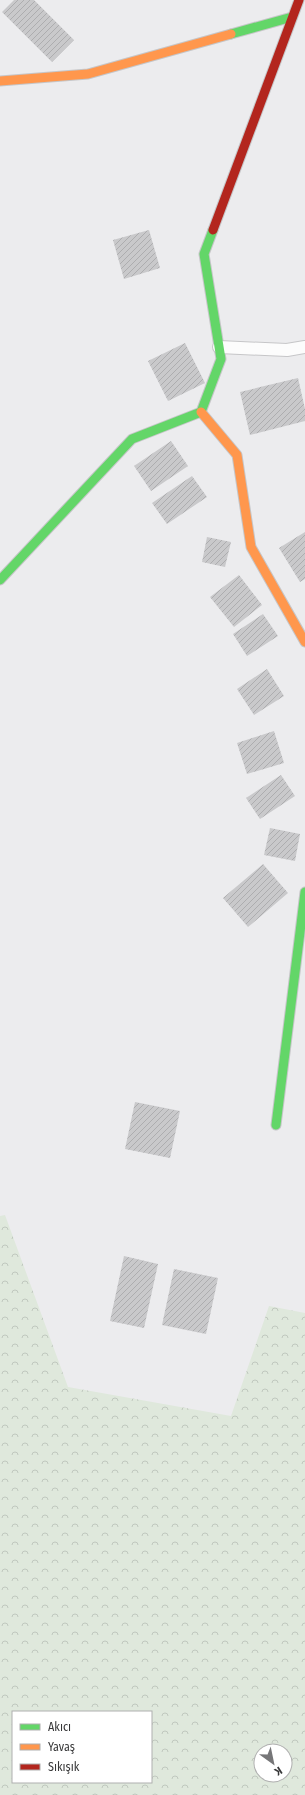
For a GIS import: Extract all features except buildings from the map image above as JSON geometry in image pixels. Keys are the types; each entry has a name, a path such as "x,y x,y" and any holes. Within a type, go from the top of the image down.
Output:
{"street":[{"path":"0,580 132,440 201,412 221,359 204,254 299,0"},
{"path":"0,81 88,74 292,17"},
{"path":"201,412 237,455 251,547 305,642"},
{"path":"276,1125 305,892"}],"lane":[{"path":"219,347 287,350 305,347"}],"green space":[{"path":"5,1215 68,1387 231,1416 269,1306 305,1313 305,1795 0,1795 0,1216"}],"traffic: fast":[{"path":"231,34 292,17"},
{"path":"201,412 221,359 204,254 213,230"},
{"path":"0,580 132,439 201,412"},
{"path":"276,1125 305,892"}],"traffic: slow":[{"path":"0,81 88,74 231,34"},
{"path":"201,412 237,455 251,547 305,642"}],"traffic: jam":[{"path":"213,230 299,0"}]}
